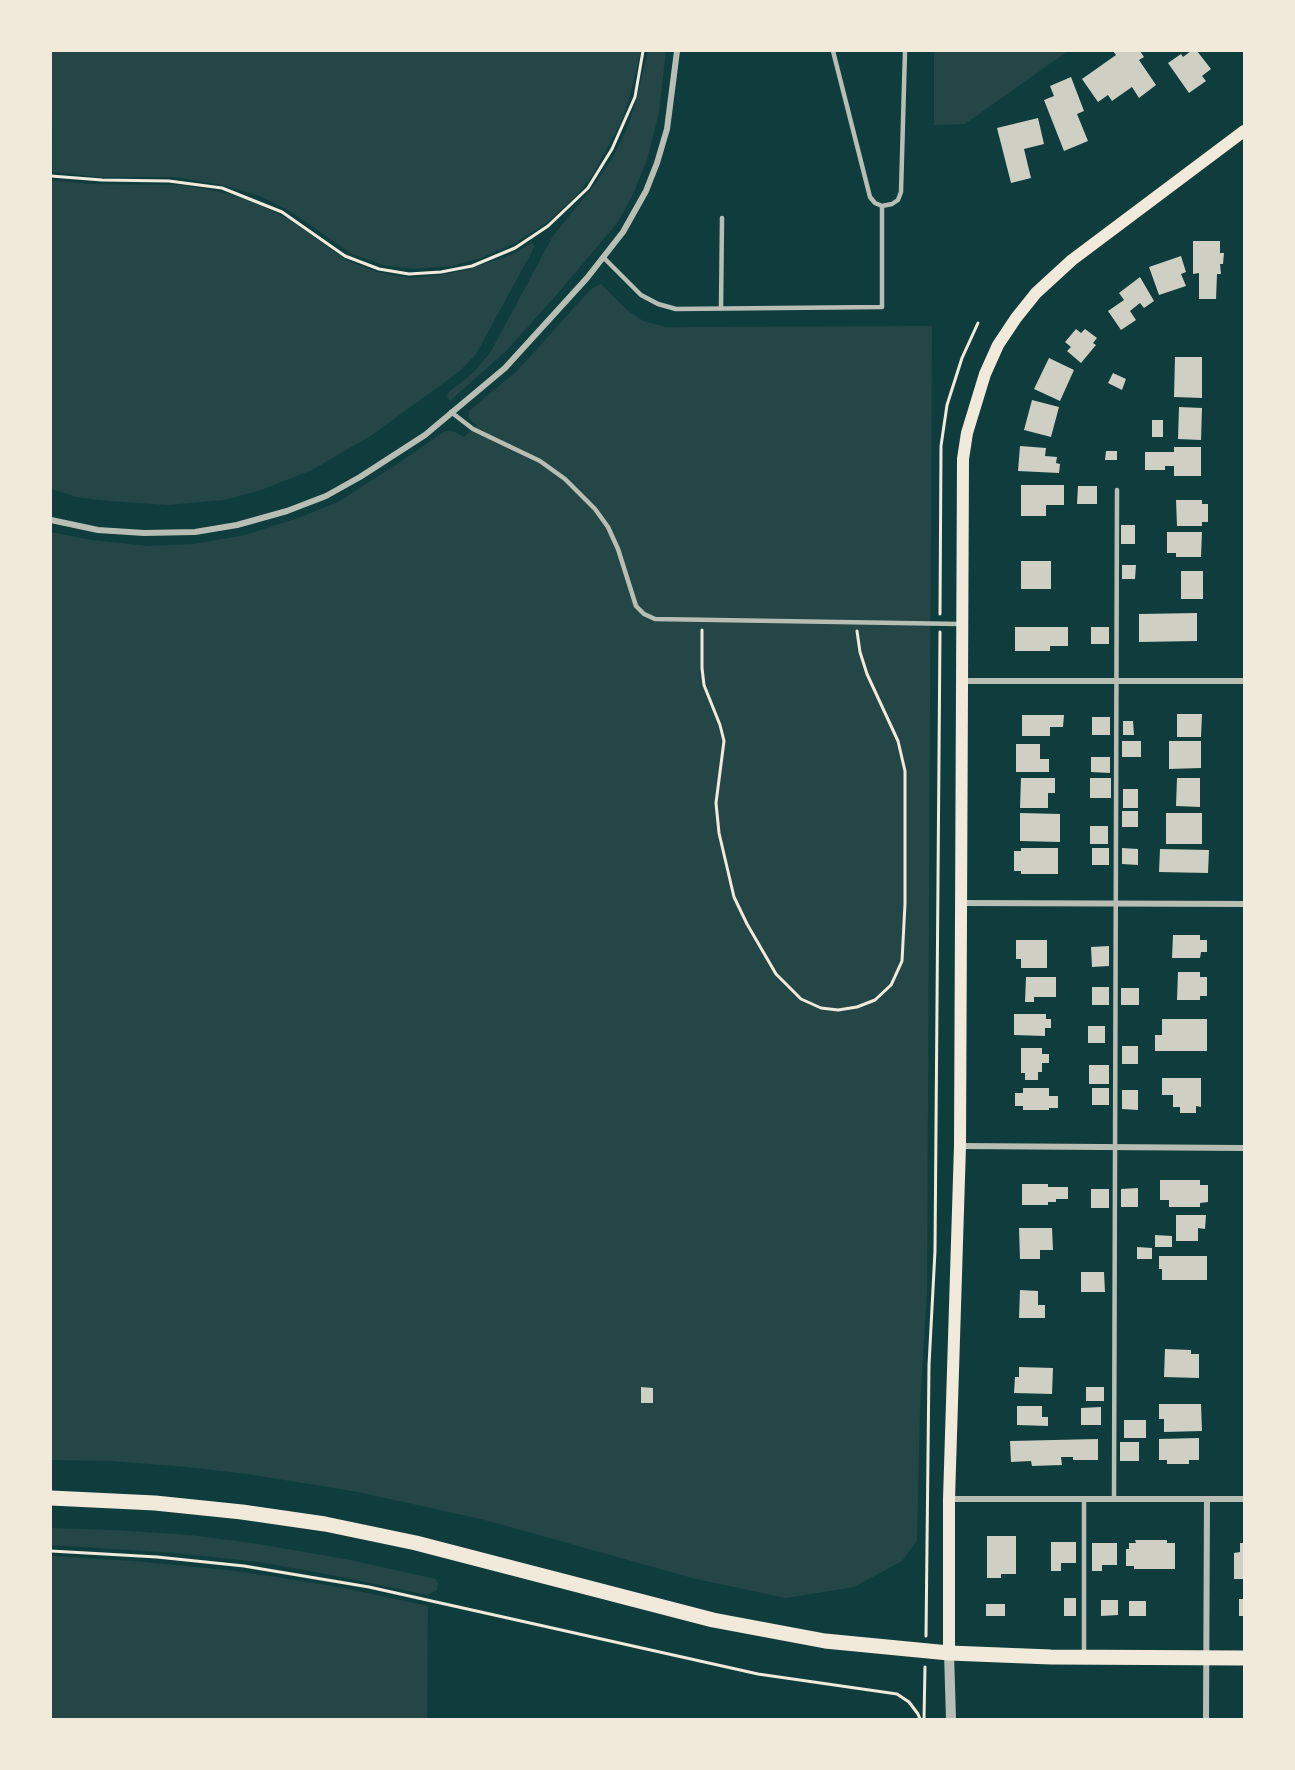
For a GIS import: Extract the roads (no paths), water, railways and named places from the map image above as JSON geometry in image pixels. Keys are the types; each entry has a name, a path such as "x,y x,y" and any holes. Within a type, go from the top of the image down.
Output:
{"main road":[{"path":"949,1653 949,1498 960,1146 963,459 974,404 985,374 998,345 1016,318 1048,281 1132,214 1244,130"},
{"path":"51,1498 155,1503 325,1524 416,1542 633,1600 757,1629 825,1641 949,1653 1244,1658"}],"street":[{"path":"51,520 98,530 144,533 195,532 237,525 286,512 326,496 425,435 505,368 587,278 635,213 657,163 667,129 677,51"},
{"path":"963,681 1244,681"},
{"path":"962,903 1244,904"},
{"path":"960,1146 1244,1148"},
{"path":"949,1498 1244,1499"},
{"path":"1206,1719 1207,1499"},
{"path":"949,1653 951,1719"}],"lane":[{"path":"833,51 870,197 882,206 898,200 901,192 905,51"},
{"path":"603,257 641,295 658,304 676,309 882,307 882,206"},
{"path":"721,309 722,218"},
{"path":"451,412 473,429 540,461 565,479 595,509 608,527 618,549 636,606 644,614 655,619 962,624"},
{"path":"1114,1498 1117,490"},
{"path":"1084,1498 1084,1656"}]}
